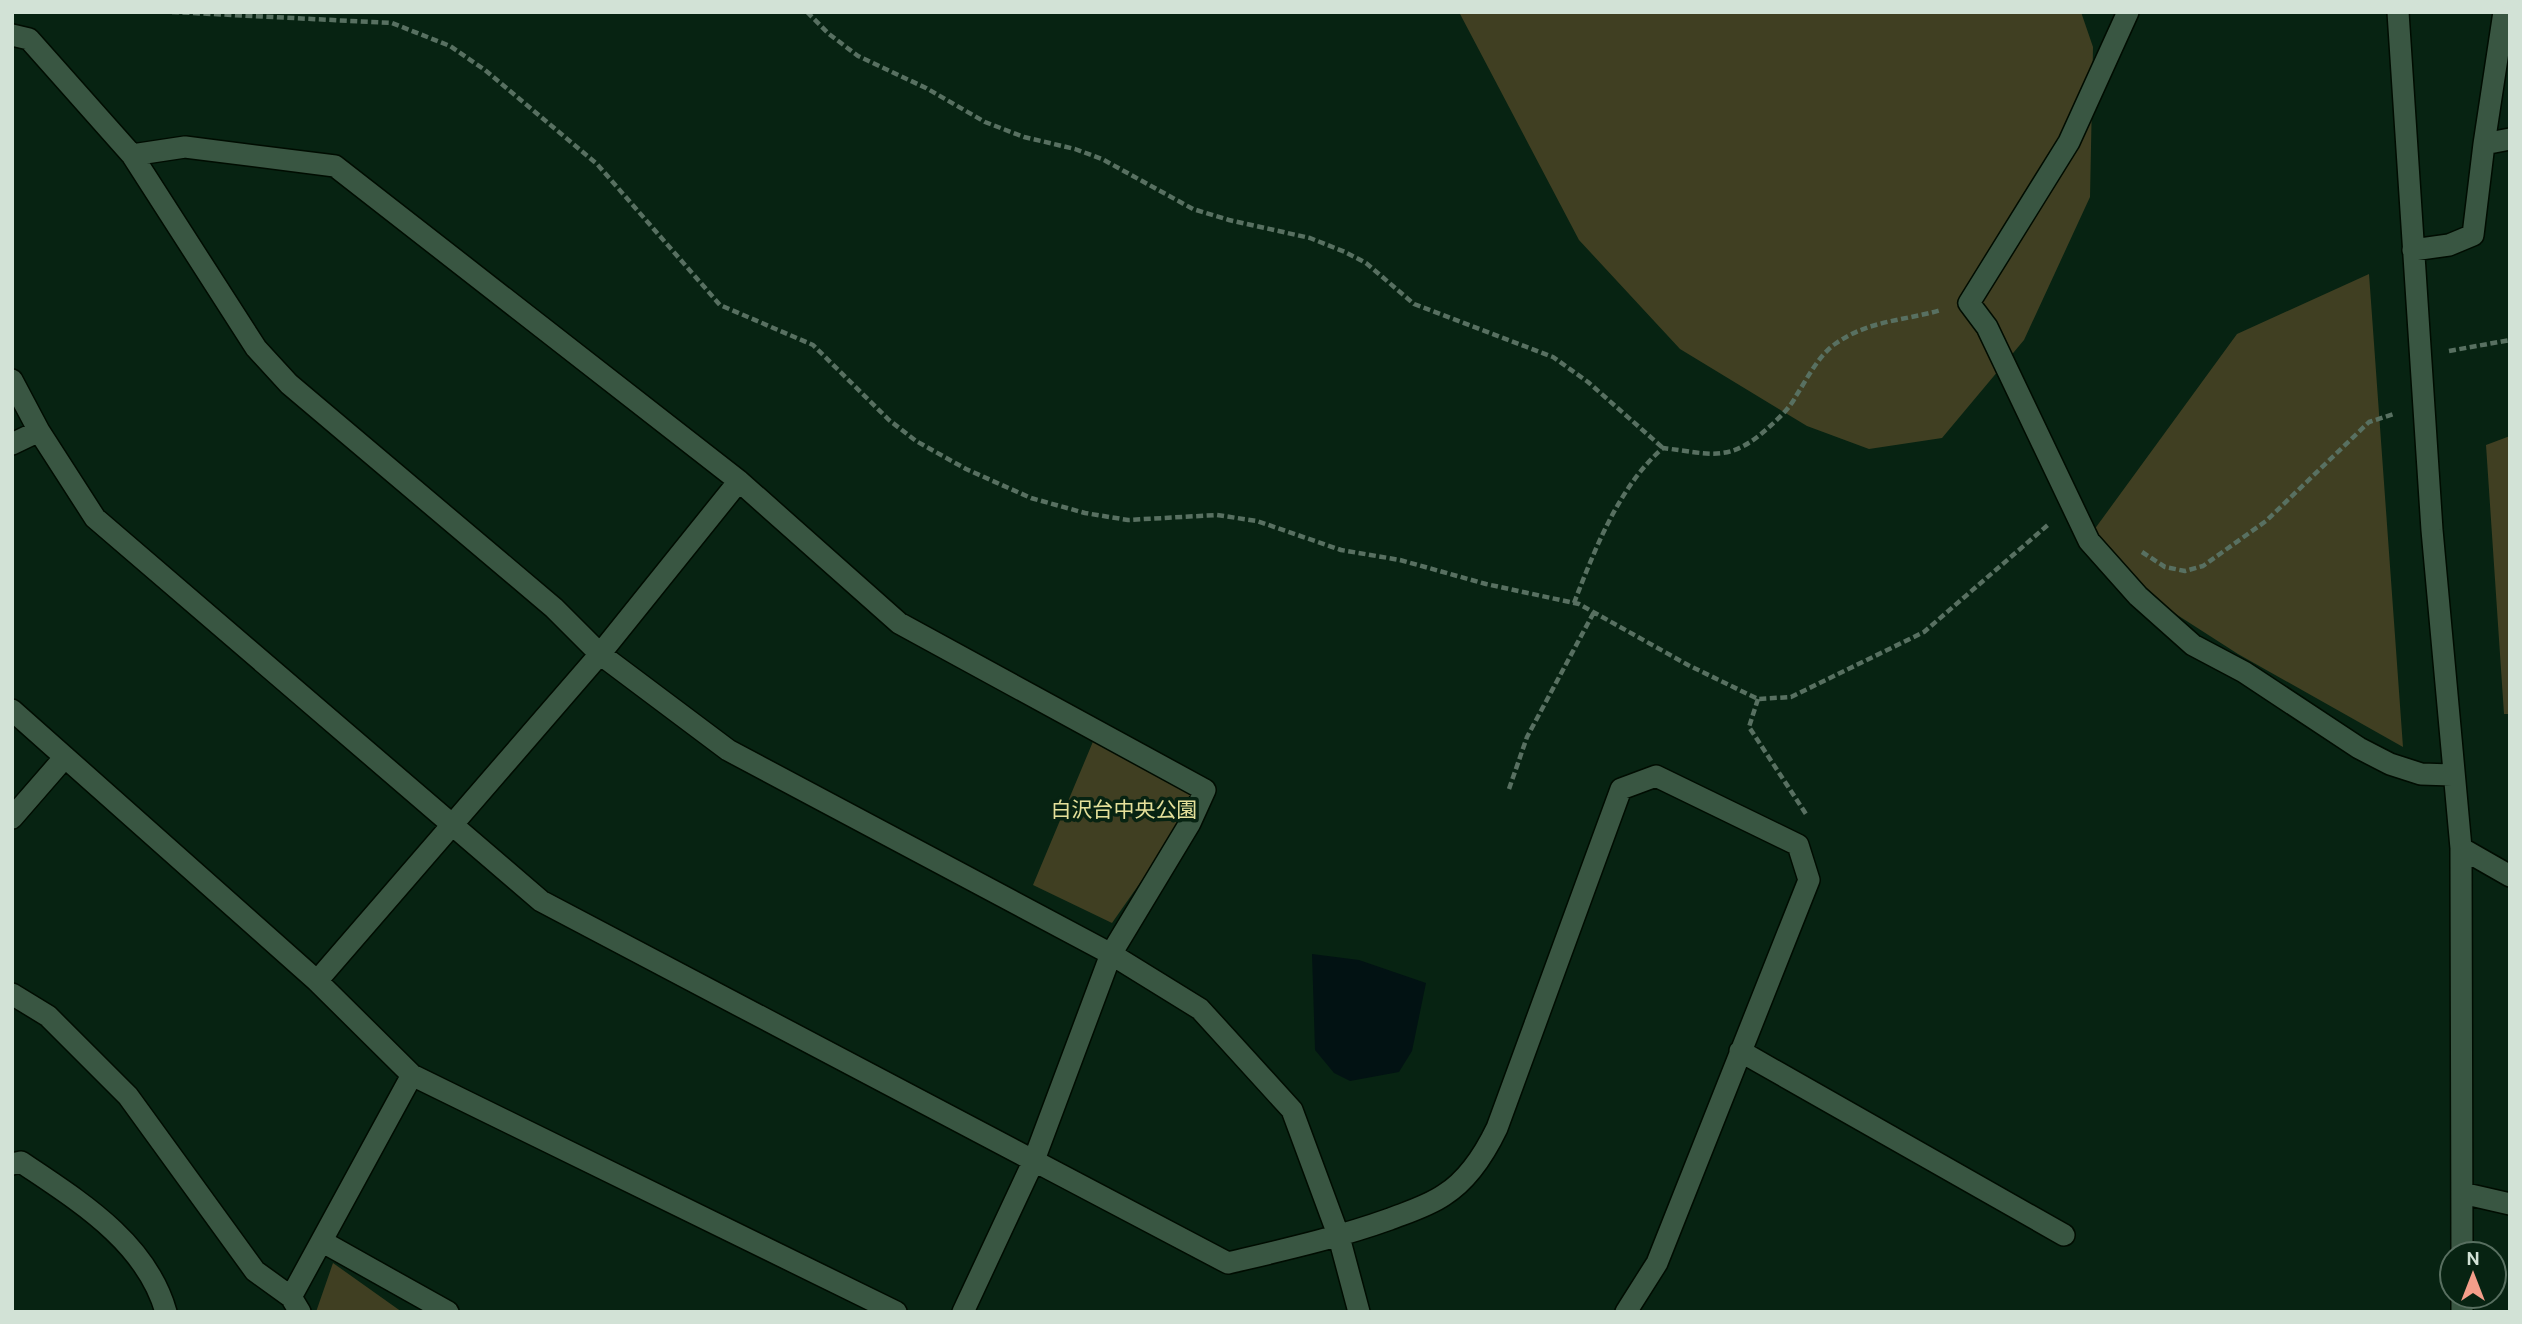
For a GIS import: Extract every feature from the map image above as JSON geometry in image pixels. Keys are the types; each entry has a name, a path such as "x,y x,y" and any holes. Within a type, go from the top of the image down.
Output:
{"street":[{"path":"2129,12 2068,142 1969,303 1987,327 2089,541 2138,596 2193,645 2244,672 2359,748 2390,764 2421,774 2452,775"},
{"path":"2398,12 2424,411 2452,775 2461,848 2462,1240"},
{"path":"2413,250 2449,245 2473,235 2504,12"},
{"path":"12,35 29,39 131,155 256,348 289,384 554,608 600,654 728,750 1111,954 1200,1009 1292,1110 1339,1237 1359,1312"},
{"path":"2484,144 2510,139"},
{"path":"131,155 185,147 335,166 740,481 899,623 1205,790 1190,823 1111,954 1034,1160 963,1312"},
{"path":"12,380 39,430 95,518 541,901 1228,1263 1339,1237 1445,1195 1485,1152 1621,789 1657,776 1798,845 1809,880 1657,1263 1626,1312"},
{"path":"12,444 39,430"},
{"path":"317,981 600,654 740,481"},
{"path":"12,710 317,981 412,1075 896,1312"},
{"path":"12,818 65,757"},
{"path":"2461,848 2510,876"},
{"path":"12,994 48,1016 128,1096 255,1271 296,1305 323,1242 412,1075"},
{"path":"1740,1051 2064,1235"},
{"path":"12,1164 20,1163 97,1213 144,1266 166,1312"},
{"path":"2462,1194 2510,1204"},
{"path":"323,1242 448,1312"}],"path":[{"path":"172,12 392,23 450,46 485,70 597,164 720,305 813,345 889,420 916,442 966,469 1031,498 1085,513 1128,520 1217,515 1257,522 1341,550 1400,560 1486,584 1574,603 1688,665 1758,699 1791,698 1924,632 2050,523 2074,508"},
{"path":"807,12 829,34 858,56 926,88 985,122 1024,137 1102,159 1193,209 1310,238 1345,252 1366,264 1414,304 1553,357 1588,382 1663,448 1718,454 1736,452 1751,444 1779,417 1832,346 1866,325 1922,316 1969,303"},
{"path":"2420,353 2467,349 2510,340"},
{"path":"2131,545 2165,567 2185,571 2203,566 2266,522 2369,422 2388,414 2424,411"},
{"path":"1574,603 1596,548 1624,496 1663,448"},
{"path":"1509,789 1527,737 1594,612"},
{"path":"1758,699 1749,727 1807,815"}],"green space":[{"path":"1459,12 2081,12 2093,47 2090,197 2024,340 1942,438 1869,449 1807,426 1680,349 1579,240"},
{"path":"2369,274 2403,747 2238,654 2157,602 2094,530 2237,334"},
{"path":"2510,436 2510,714 2504,714 2486,445"},
{"name":"白沢台中央公園","path":"1097,732 1205,790 1112,923 1033,885"},
{"path":"333,1263 402,1312 316,1312"}],"shaded area":[{"path":"1312,954 1359,960 1426,983 1412,1051 1399,1072 1350,1081 1334,1073 1315,1050"}]}
